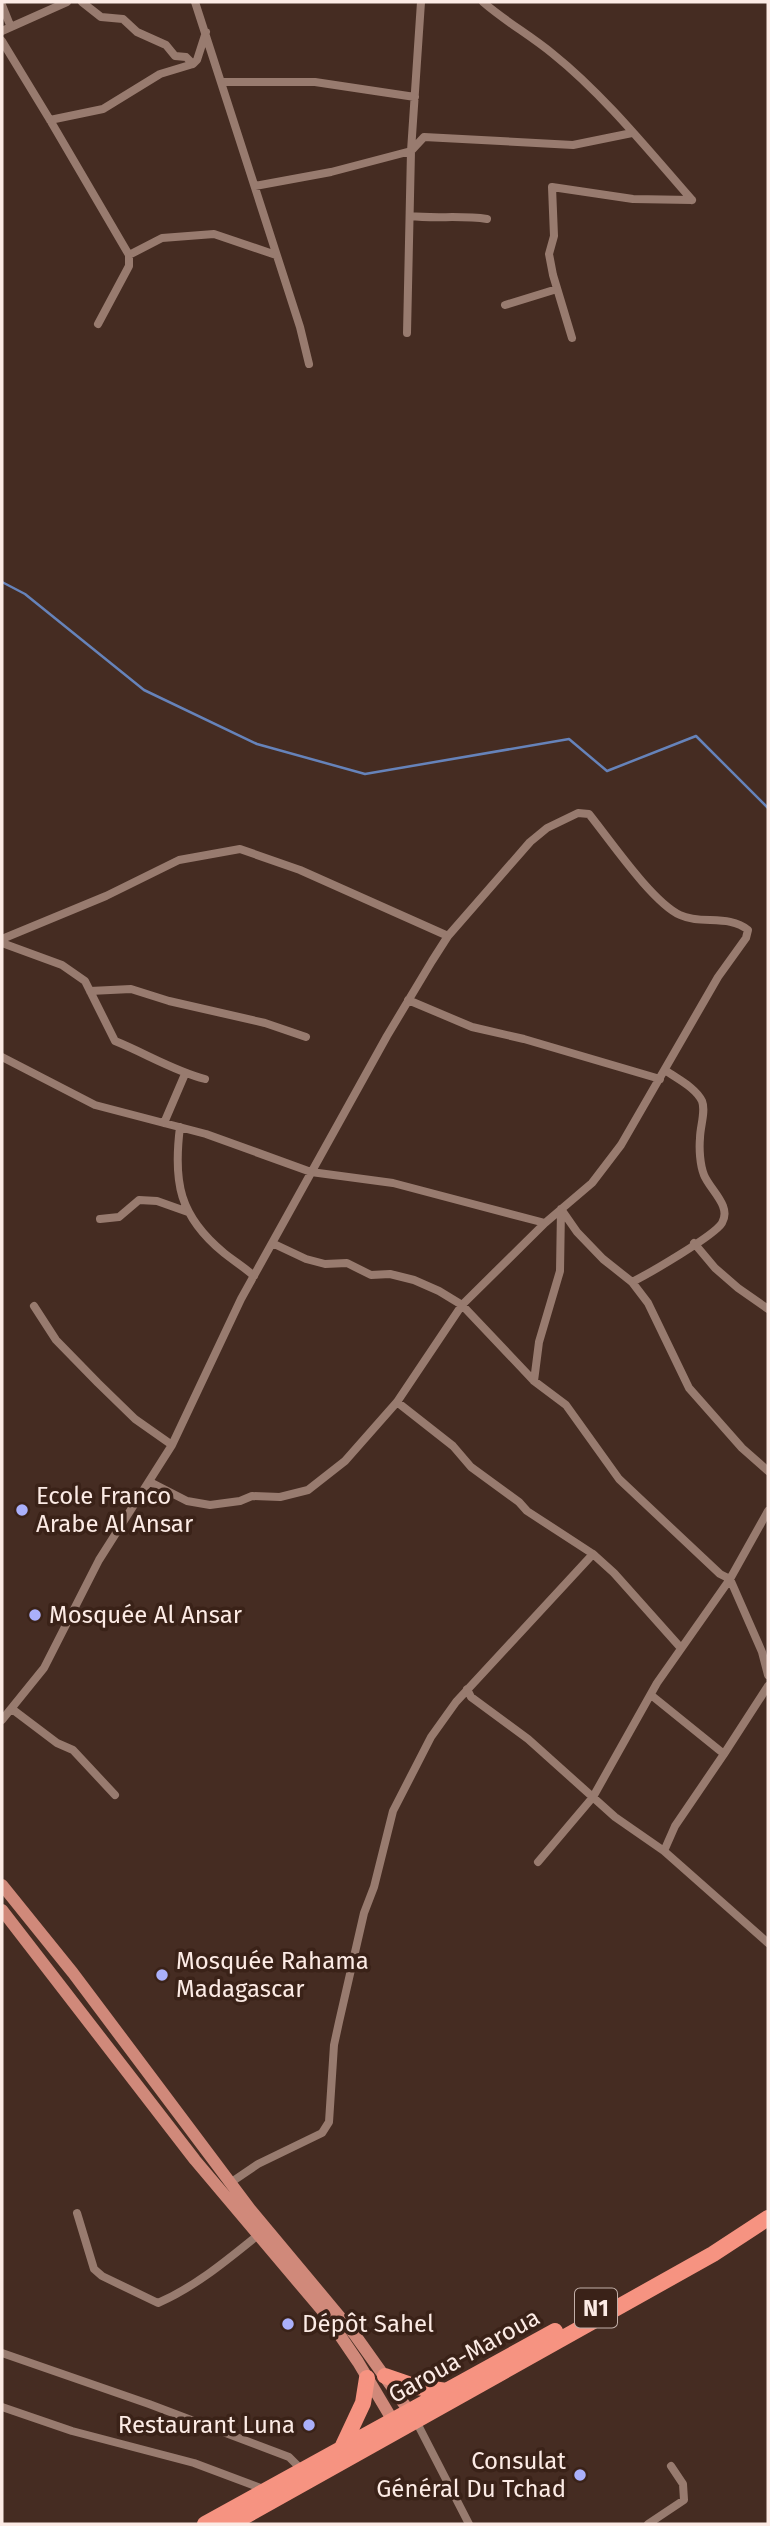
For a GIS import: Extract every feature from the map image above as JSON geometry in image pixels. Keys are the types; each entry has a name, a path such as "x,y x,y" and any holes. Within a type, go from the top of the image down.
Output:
{"highway":[{"name":"Garoua-Maroua","path":"231,2524 396,2426 748,2232 768,2218"},
{"name":"Garoua-Maroua","path":"413,2417 447,2391 707,2246 748,2232"},
{"path":"386,2376 417,2387 447,2391"},
{"path":"341,2450 363,2403 367,2378"},
{"name":"Garoua-Maroua","path":"205,2524 341,2450 396,2426"}],"main road":[{"path":"2,1885 73,1973 230,2183 355,2334 413,2417"},
{"path":"2,1910 195,2160 326,2315 396,2426"}],"street":[{"path":"2,31 54,5 67,2"},
{"path":"82,2 101,17 122,19 137,32 166,45 175,56 186,57 193,64"},
{"path":"195,2 300,327 309,364"},
{"path":"407,333 411,151 421,2"},
{"path":"483,2 503,20 552,53 590,88 692,200 633,199 552,187 554,236 549,254 572,338"},
{"path":"2,5 10,25"},
{"path":"51,120 103,109 160,74 193,64 197,60 206,32"},
{"path":"2,41 129,256 129,266 98,324"},
{"path":"221,82 315,82 415,97"},
{"path":"255,186 331,172 411,151 424,137 573,145 632,134"},
{"path":"410,216 434,219 467,216 487,219"},
{"path":"129,256 162,238 214,234 276,255"},
{"path":"505,305 557,289"},
{"path":"2,1720 44,1668 99,1560 173,1445 241,1299 408,1000 448,936 530,842 547,828 578,813 589,814 640,878 669,908 681,916 720,920 748,930 746,938 718,977 614,1155 592,1183 545,1223 462,1305 397,1402 345,1461 308,1490 280,1497 252,1496 240,1501 210,1505 187,1501 150,1482"},
{"path":"2,941 106,896 179,860 240,849 300,870 448,936"},
{"path":"2,941 62,965 85,981 115,1041 185,1074 205,1079"},
{"path":"90,991 131,989 169,1001 265,1023 306,1037"},
{"path":"408,1000 472,1027 524,1039 660,1079"},
{"path":"2,1057 95,1105 206,1134 311,1172 393,1183 545,1223"},
{"path":"632,1282 659,1268 715,1231 725,1214 719,1197 704,1176 700,1139 704,1105 697,1093 665,1070"},
{"path":"164,1123 185,1074"},
{"path":"180,1127 178,1179 188,1212 193,1222 225,1254 254,1276"},
{"path":"100,1219 119,1217 139,1200 157,1201 188,1212"},
{"path":"561,1209 577,1232 603,1259 632,1282 648,1303 689,1388 743,1448 768,1471"},
{"path":"534,1381 539,1342 560,1271 561,1209"},
{"path":"272,1243 306,1259 325,1264 346,1263 371,1275 390,1274 414,1280 462,1305 534,1381 566,1405 620,1479 720,1574 730,1579 762,1652 768,1675"},
{"path":"694,1244 737,1288 768,1309"},
{"path":"34,1306 56,1340 98,1383 135,1419 173,1445"},
{"path":"397,1402 453,1446 471,1466 527,1511 593,1554 614,1573 680,1647"},
{"path":"538,1862 593,1797 680,1647 730,1579 768,1511"},
{"path":"230,2183 258,2164 322,2133 329,2122 334,2045 364,1913 374,1887 393,1811 431,1737 467,1689 593,1554"},
{"path":"664,1851 675,1826 768,1686"},
{"path":"467,1689 471,1698 527,1739 615,1816 664,1851 768,1943"},
{"path":"651,1695 724,1754"},
{"path":"12,1709 57,1743 73,1750 115,1795"},
{"path":"77,2213 93,2269 158,2303 220,2265 258,2235"},
{"path":"2,2353 149,2404 289,2457 303,2471"},
{"path":"2,2407 72,2431 194,2463 266,2490"},
{"path":"413,2417 469,2524"},
{"path":"648,2524 684,2500 683,2484 671,2466"}],"waterway":[{"path":"2,582 25,594 144,690 257,744 365,774 569,739 607,771 696,736 768,808"}],"place":[{"name":"Ecole Franco Arabe Al Ansar","path":"22,1510"},
{"name":"Mosquée Al Ansar","path":"35,1615"},
{"name":"Mosquée Rahama Madagascar","path":"162,1975"},
{"name":"Dépôt Sahel","path":"288,2324"},
{"name":"Restaurant Luna","path":"309,2425"},
{"name":"Consulat Général Du Tchad","path":"580,2475"}]}
